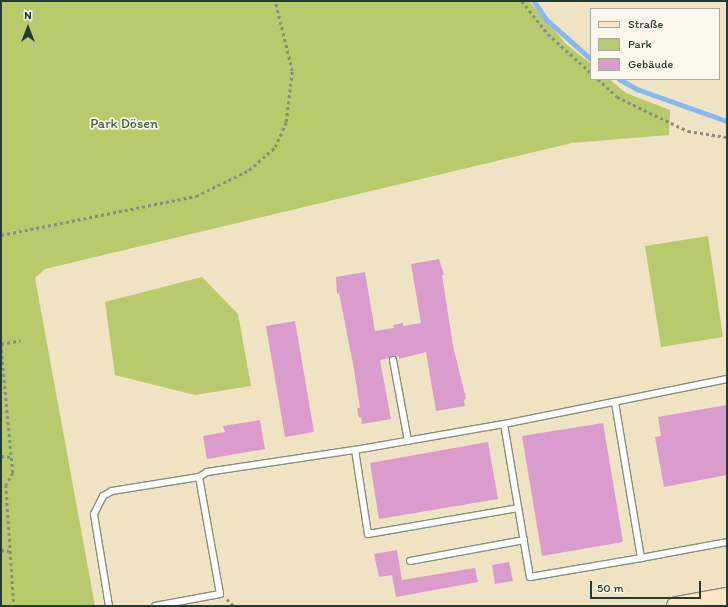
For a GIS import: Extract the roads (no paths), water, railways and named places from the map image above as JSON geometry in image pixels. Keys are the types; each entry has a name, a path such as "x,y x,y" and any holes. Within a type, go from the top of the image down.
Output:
{"main road":[{"path":"676,606 727,598"}],"lane":[{"path":"393,360 408,441"},
{"path":"109,606 94,514 103,496 112,491 199,478 207,472 355,450 504,424 727,379"},
{"path":"615,402 641,558"},
{"path":"504,424 530,577 727,542"},
{"path":"355,450 368,534 518,508"},
{"path":"156,606 220,594 199,478"},
{"path":"410,561 524,540"}],"waterway":[{"path":"534,1 547,20 590,58"},
{"path":"621,80 637,89 727,121"}],"park label":[{"name":"Park Dösen","path":"124,124"}]}
